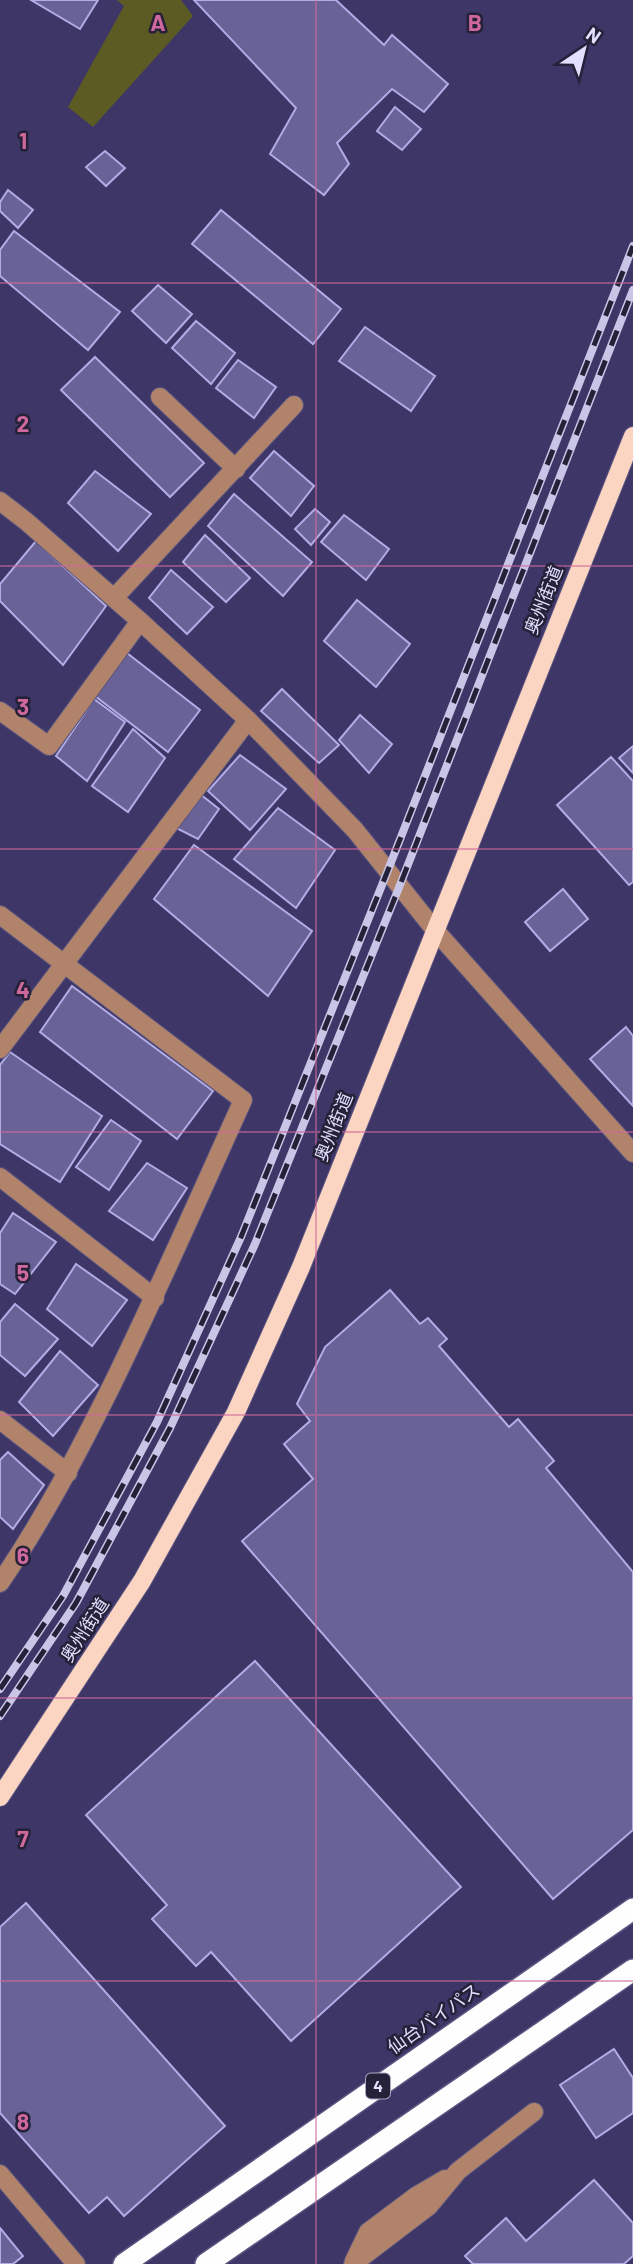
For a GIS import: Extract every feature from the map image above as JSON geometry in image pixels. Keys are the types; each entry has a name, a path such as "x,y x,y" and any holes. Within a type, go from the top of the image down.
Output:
{"highway":[{"name":"仙台バイパス","path":"124,2264 633,1909"},
{"path":"206,2264 633,1970"}],"main road":[{"name":"奥州街道","path":"0,1797 142,1581 236,1412 301,1267 633,436"}],"street":[{"path":"160,397 236,469"},
{"path":"114,598 294,405"},
{"path":"0,501 114,598 248,720 355,830 434,929 633,1153"},
{"path":"0,712 49,746 140,621"},
{"path":"0,1049 248,720"},
{"path":"0,915 243,1100 155,1298 68,1473 26,1546 0,1583"},
{"path":"0,1177 155,1298"},
{"path":"0,1420 68,1473"},
{"path":"353,2264 429,2206 458,2171 534,2112"},
{"path":"0,2174 76,2264"}],"shaded area":[{"path":"117,0 181,0 193,16 93,127 68,107 124,6"}],"building":[{"path":"31,0 98,0 80,29"},
{"path":"194,0 336,0 384,45 392,35 448,84 424,112 392,89 337,143 349,164 324,195 270,154 296,108"},
{"path":"395,107 421,129 402,150 377,131"},
{"path":"105,151 125,168 106,186 86,167"},
{"path":"8,190 33,210 18,228 0,211 0,202"},
{"path":"221,210 341,309 313,344 192,244"},
{"path":"14,231 120,312 88,350 0,276 0,250"},
{"path":"158,285 192,314 166,343 132,311"},
{"path":"196,321 235,353 211,384 172,348"},
{"path":"365,327 435,376 411,411 339,361"},
{"path":"95,357 204,463 170,497 61,390"},
{"path":"238,360 276,387 254,418 216,388"},
{"path":"274,451 314,486 291,516 250,478"},
{"path":"95,471 151,514 118,551 68,503"},
{"path":"234,494 312,562 283,596 208,526"},
{"path":"315,509 330,522 311,545 295,529"},
{"path":"344,515 389,549 366,580 321,542"},
{"path":"205,535 250,578 226,602 183,562"},
{"path":"36,541 106,606 63,665 0,601 0,584"},
{"path":"171,570 213,607 187,634 149,598"},
{"path":"357,600 410,644 376,687 324,641"},
{"path":"127,653 200,710 168,752 95,696"},
{"path":"282,689 339,745 319,763 261,711"},
{"path":"94,699 125,722 87,781 56,756"},
{"path":"360,715 392,744 369,773 339,740"},
{"path":"133,729 165,758 128,812 92,786"},
{"path":"633,746 633,773 619,758"},
{"path":"240,755 286,789 250,830 208,791"},
{"path":"611,757 633,781 633,882 629,885 557,805"},
{"path":"200,794 219,809 198,839 176,828"},
{"path":"278,808 335,850 296,908 234,859"},
{"path":"194,845 312,931 268,996 154,899"},
{"path":"563,889 588,919 550,951 525,922"},
{"path":"72,986 213,1091 177,1139 40,1032"},
{"path":"626,1027 633,1036 633,1106 590,1059"},
{"path":"10,1052 102,1116 60,1182 0,1144 0,1065"},
{"path":"111,1120 141,1141 109,1190 76,1167"},
{"path":"147,1163 187,1188 153,1240 109,1211"},
{"path":"13,1213 56,1242 15,1294 0,1284 0,1233"},
{"path":"76,1264 127,1300 92,1346 47,1309"},
{"path":"390,1290 420,1324 428,1318 447,1339 439,1346 509,1427 518,1419 554,1461 546,1468 633,1572 633,1830 553,1899 242,1541 313,1479 284,1444 310,1421 297,1404 325,1347"},
{"path":"15,1304 58,1339 25,1376 0,1355 0,1322"},
{"path":"60,1351 98,1385 53,1436 19,1402"},
{"path":"8,1452 44,1485 13,1529 0,1517 0,1460"},
{"path":"255,1661 461,1887 291,2041 211,1952 196,1966 152,1919 167,1905 86,1815"},
{"path":"26,1903 225,2126 124,2216 107,2197 89,2213 0,2113 0,1927"},
{"path":"614,2049 633,2078 633,2113 596,2138 560,2085"},
{"path":"594,2180 633,2223 633,2256 624,2264 473,2264 465,2256 506,2218 526,2241"},
{"path":"0,2228 23,2256 13,2264 0,2264"}],"railway":[{"path":"0,1689 63,1596 157,1422 241,1237 633,246"},
{"path":"0,1716 76,1603 170,1428 255,1244 400,885 633,290"}]}
